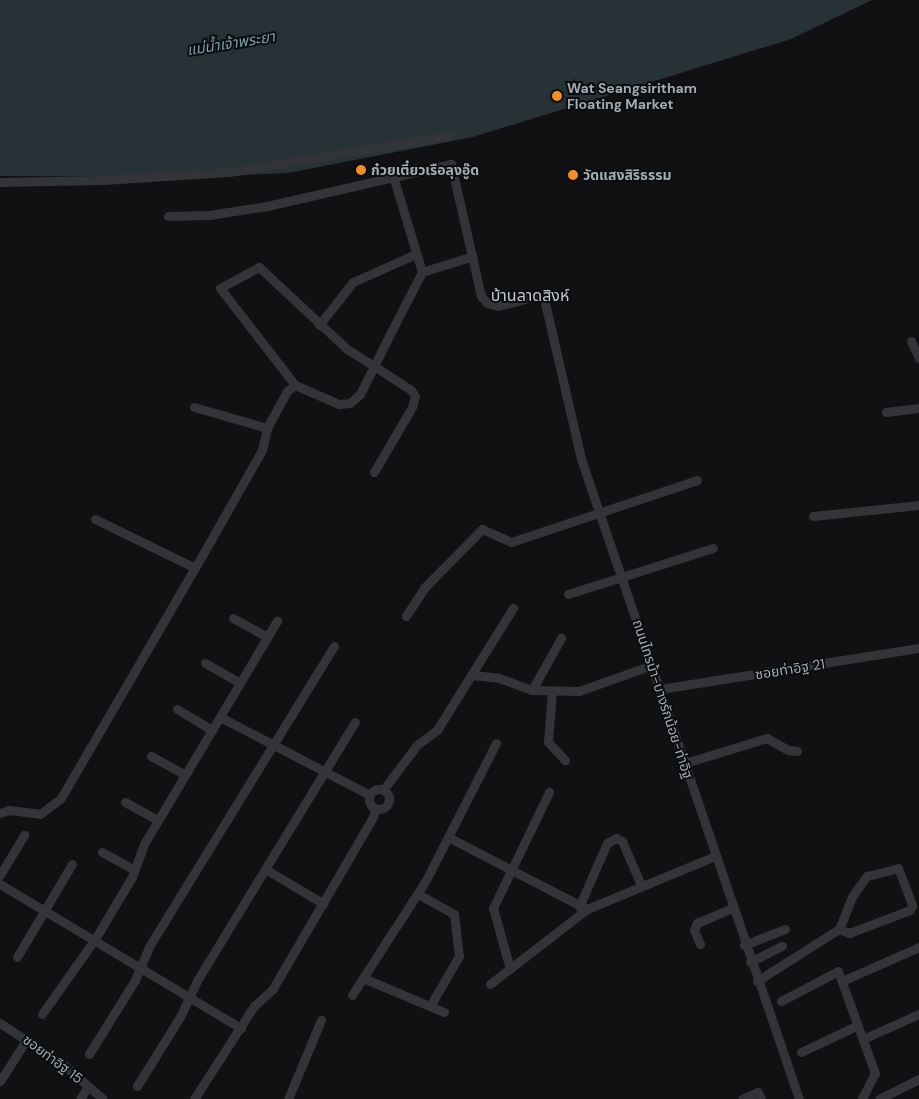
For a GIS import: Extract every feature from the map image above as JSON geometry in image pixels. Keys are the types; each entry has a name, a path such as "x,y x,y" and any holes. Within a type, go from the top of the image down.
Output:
{"street":[{"path":"0,182 159,177 278,166 450,136"},
{"path":"168,216 210,215 267,206 451,164 474,256 422,272"},
{"path":"374,472 415,396 374,366 319,325 259,267 220,288 295,385 339,404 350,403 360,394 374,366 422,272 393,176"},
{"path":"319,325 353,282 416,254"},
{"name":"ถนนไทรม้า-บางรักน้อย-ท่าอิฐ","path":"474,256 481,296 487,303 498,306 542,294 581,459 622,575 744,945 799,1099"},
{"path":"911,342 919,358"},
{"path":"0,813 9,810 40,814 61,798 262,450 267,428 287,391 295,385"},
{"path":"194,407 267,428"},
{"path":"886,412 919,408"},
{"path":"406,616 424,588 482,529 511,542 598,511 697,480"},
{"path":"813,516 919,505"},
{"path":"95,519 195,568"},
{"path":"568,594 622,575 713,548"},
{"path":"383,790 417,746 437,730 513,608"},
{"path":"233,618 267,637"},
{"path":"42,1014 95,939 134,870 158,820 277,621"},
{"path":"532,690 561,638"},
{"path":"89,1054 142,968 150,945 334,646"},
{"name":"ซอยท่าอิฐ 21","path":"660,690 919,648"},
{"path":"205,663 240,683"},
{"path":"472,675 499,678 532,690 579,691 652,665"},
{"path":"552,691 548,742 565,760"},
{"path":"177,709 212,730"},
{"path":"220,717 370,795"},
{"path":"137,1086 355,722"},
{"path":"685,763 767,738 788,750 797,751"},
{"path":"352,995 418,894 496,743"},
{"path":"151,756 185,775"},
{"path":"374,790 383,790 389,797 388,802 382,808 375,808 370,802 370,795 374,790"},
{"path":"510,969 493,908 549,792"},
{"path":"125,802 158,820"},
{"path":"194,1099 254,1006 272,990 324,904 373,817 375,808"},
{"path":"0,875 24,835"},
{"path":"448,836 510,871 583,908"},
{"path":"583,908 607,843 616,838 622,841 640,885"},
{"path":"102,852 134,870"},
{"path":"490,984 583,908 715,856"},
{"path":"17,957 72,864"},
{"path":"757,981 839,930 853,895 867,876 898,868 912,905 910,910 849,933 839,930"},
{"path":"267,870 324,904"},
{"path":"0,884 95,939 241,1028"},
{"path":"418,894 454,914 459,956 430,1006"},
{"path":"700,944 694,930 697,923 732,908"},
{"path":"744,945 785,929"},
{"path":"750,962 782,946"},
{"path":"842,980 919,947"},
{"path":"781,1001 838,971 875,1073 862,1099"},
{"path":"363,978 444,1012"},
{"path":"862,1039 919,1014"},
{"path":"288,1099 321,1020"},
{"name":"ซอยท่าอิฐ 15","path":"0,1023 27,1039 103,1099"},
{"path":"801,1052 858,1025"},
{"path":"0,1081 27,1039"},
{"path":"879,1099 919,1079"},
{"path":"80,1099 88,1086"},
{"path":"742,1099 758,1092 761,1099"}],"water":[{"name":"แม่น้ำเจ้าพระยา","path":"0,0 872,0 791,39 473,137 288,173 204,177 0,176"}],"place":[{"name":"Wat Seangsiritham Floating Market","path":"557,96"},
{"name":"ก๋วยเตี๋ยวเรือลุงอู๊ด","path":"361,170"},
{"name":"วัดแสงสิริธรรม","path":"573,175"}],"district":[{"name":"บ้านลาดสิงห์","path":"530,296"}]}
